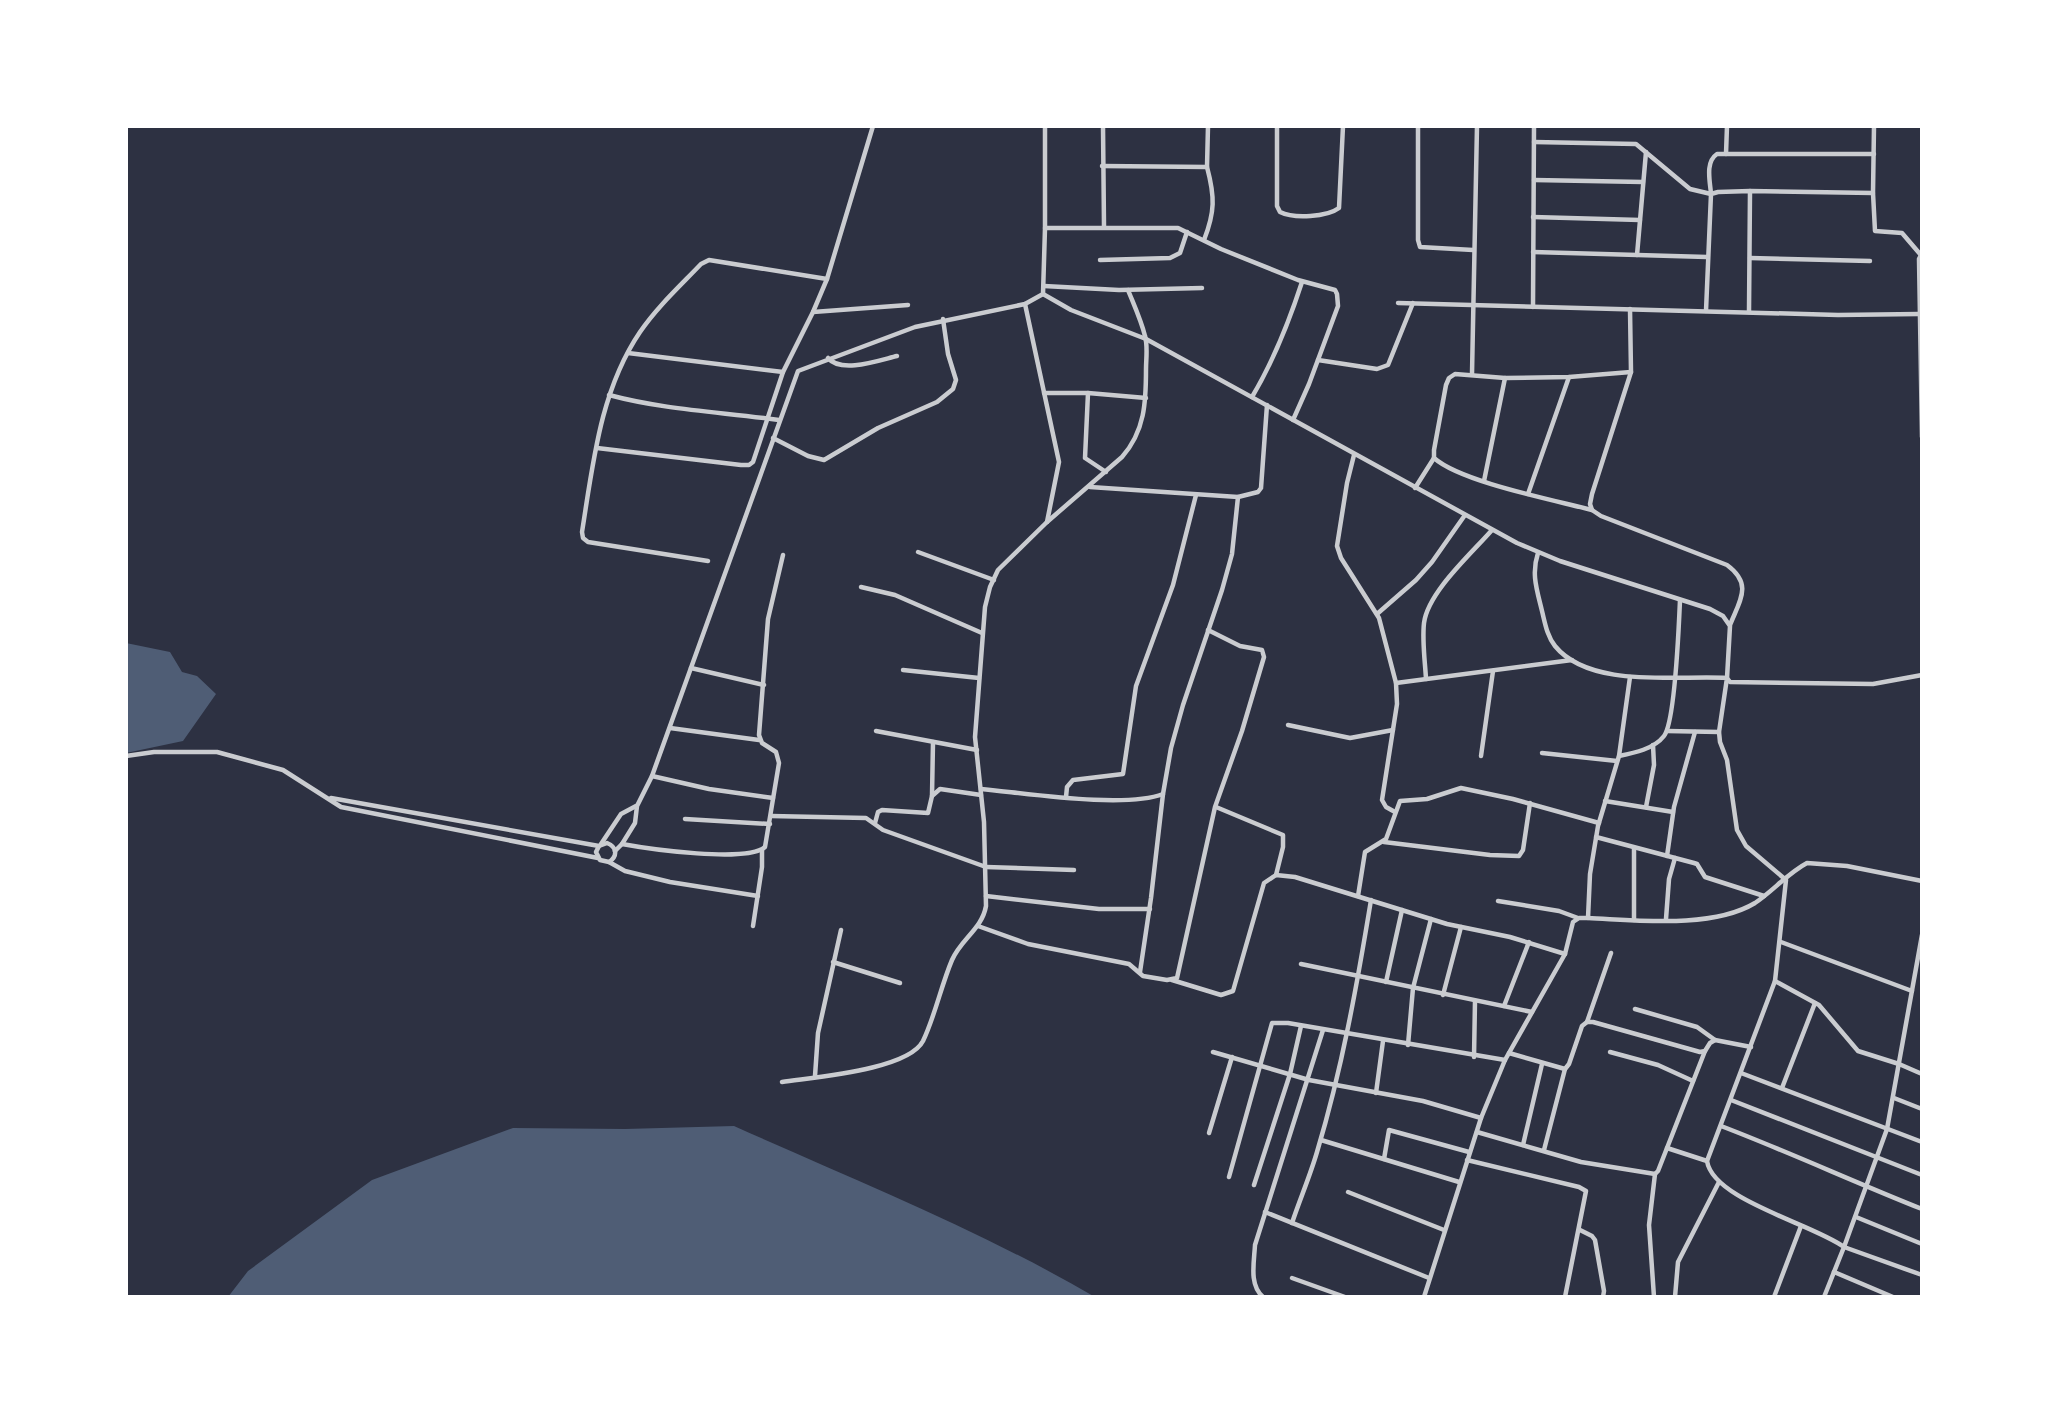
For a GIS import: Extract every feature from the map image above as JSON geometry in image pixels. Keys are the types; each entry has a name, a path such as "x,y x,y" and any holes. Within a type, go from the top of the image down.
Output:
{"street":[{"path":"597,448 749,466 756,457 783,372 814,312 827,279 873,126"},
{"path":"1043,294 1045,126"},
{"path":"1103,126 1104,227"},
{"path":"1204,240 1214,209 1207,167 1208,126"},
{"path":"1277,126 1277,206 1280,212 1293,215 1329,213 1339,208 1343,126"},
{"path":"1418,126 1420,247 1473,250"},
{"path":"1472,374 1476,126"},
{"path":"1533,306 1534,126"},
{"path":"1726,154 1727,126"},
{"path":"1874,128 1875,231 1902,233 1921,254 1919,314 1922,437"},
{"path":"1534,142 1636,144 1690,189 1711,194 1750,191 1873,193"},
{"path":"1637,255 1646,151"},
{"path":"1706,311 1711,158 1717,154 1874,154"},
{"path":"1102,166 1207,167"},
{"path":"1534,180 1643,183"},
{"path":"1749,312 1750,191"},
{"path":"1533,217 1640,220"},
{"path":"1045,228 1174,227 1303,282 1331,289 1337,294 1338,306 1293,420"},
{"path":"1100,260 1170,258 1180,253 1187,232"},
{"path":"1533,253 1707,257"},
{"path":"1750,258 1870,261"},
{"path":"709,561 588,542 583,538 601,416 609,395 628,353 653,314 701,264 709,260 827,279"},
{"path":"1252,397 1270,368 1303,282"},
{"path":"1044,286 1128,290 1202,288"},
{"path":"782,1082 884,1065 902,1059 918,1048 953,957 984,917 986,867 977,750 985,607 998,570 1133,445 1144,416 1146,339 1128,290"},
{"path":"609,862 635,822 637,806 652,776 798,371 915,327 943,319 1025,304 1043,294"},
{"path":"1043,294 1071,310 1146,339 1492,530 1538,552 1723,616 1730,626"},
{"path":"1398,303 1919,314"},
{"path":"1318,360 1377,369 1388,365 1413,303"},
{"path":"1025,304 1059,463 1047,522"},
{"path":"814,312 908,305"},
{"path":"1592,510 1592,494 1631,372 1630,309"},
{"path":"773,438 808,456 824,460 878,428 945,397 957,380 948,354 943,319"},
{"path":"628,353 783,372"},
{"path":"828,358 832,363 843,367 897,356"},
{"path":"1415,488 1434,458 1449,378 1455,374 1505,378 1631,372"},
{"path":"1528,494 1569,377"},
{"path":"1484,481 1505,378"},
{"path":"1044,393 1088,393 1146,398"},
{"path":"1088,393 1085,458 1106,472"},
{"path":"609,395 638,403 685,410 779,420"},
{"path":"1089,487 1238,497 1258,492 1261,488 1267,405"},
{"path":"1354,454 1337,546 1341,558 1377,614 1396,683 1398,694 1382,800 1386,807 1395,811"},
{"path":"1434,458 1442,465 1484,481 1592,510 1601,516 1727,565 1741,577 1743,591 1730,626 1727,678 1719,732 1727,760 1739,837 1786,880"},
{"path":"1066,797 1067,787 1073,780 1123,774 1136,686 1173,585 1196,495"},
{"path":"1139,973 1150,909 1163,794 1180,715 1232,554 1238,497"},
{"path":"1377,614 1432,562 1465,514"},
{"path":"1426,679 1426,615 1441,589 1492,530"},
{"path":"919,552 994,580"},
{"path":"1538,552 1533,572 1546,629 1555,646 1572,660 1605,674 1630,677 1727,678 1737,682 1849,684 1873,684 1922,675"},
{"path":"759,740 768,619 783,555"},
{"path":"860,587 895,595 982,633"},
{"path":"1542,753 1618,758 1653,745 1664,736 1675,677 1680,600"},
{"path":"1172,980 1179,973 1216,807 1242,731 1264,653 1262,650 1240,646 1208,631"},
{"path":"1396,683 1572,660"},
{"path":"691,668 764,685"},
{"path":"903,670 979,678"},
{"path":"1481,756 1493,671"},
{"path":"1588,918 1596,838 1618,758 1630,677"},
{"path":"1288,724 1350,738 1393,730"},
{"path":"670,727 759,740 776,752 778,757 770,824 762,850 753,926"},
{"path":"876,731 977,750"},
{"path":"1667,731 1719,732"},
{"path":"1667,856 1673,812 1695,732"},
{"path":"875,823 878,812 882,810 928,813 932,796 933,742"},
{"path":"1646,807 1654,765 1653,745"},
{"path":"126,757 154,752 217,752 283,770 341,807 598,858 625,871 670,882 758,895"},
{"path":"652,776 709,789 773,798"},
{"path":"1358,896 1365,852 1384,842 1401,802 1427,799 1456,788 1531,803 1599,822"},
{"path":"932,796 940,789 1121,799 1163,794"},
{"path":"328,798 343,798 600,845 610,844 615,851"},
{"path":"1605,801 1673,812"},
{"path":"1384,842 1519,856 1523,850 1531,803"},
{"path":"598,858 596,852 621,814 637,806"},
{"path":"1216,807 1283,835 1276,876"},
{"path":"771,816 866,818 883,830 986,867 1074,870"},
{"path":"685,819 770,824"},
{"path":"1596,838 1698,864 1704,877 1764,896"},
{"path":"622,844 675,852 743,854 762,850"},
{"path":"1634,848 1634,920"},
{"path":"1666,920 1669,879 1675,858"},
{"path":"1498,901 1559,911 1579,918 1666,920 1711,917 1740,910 1764,896 1807,863 1922,881"},
{"path":"978,926 1028,944 1129,964 1150,978 1172,980 1221,995 1233,991 1264,883 1276,876 1295,877 1431,919 1529,942 1565,954"},
{"path":"1786,880 1775,981 1707,1161 1709,1171 1731,1192 1844,1247 1922,1275"},
{"path":"986,896 1099,909 1150,909"},
{"path":"1292,1223 1321,1140 1336,1085 1348,1034 1371,900"},
{"path":"1386,982 1402,910"},
{"path":"1424,1297 1481,1118 1505,1060 1565,954 1573,922 1579,918"},
{"path":"1408,1045 1413,988 1431,919"},
{"path":"1443,995 1461,927"},
{"path":"816,1076 818,1033 841,930"},
{"path":"1824,1297 1868,1188 1887,1129 1922,935"},
{"path":"1504,1006 1529,942"},
{"path":"1781,942 1912,991"},
{"path":"1544,1150 1565,1069 1582,1026 1587,1022 1611,953"},
{"path":"833,962 900,983"},
{"path":"1301,964 1532,1012"},
{"path":"1775,981 1815,1003 1858,1051 1922,1074"},
{"path":"1474,1056 1475,1001"},
{"path":"1782,1088 1815,1003"},
{"path":"1635,1009 1697,1027 1715,1040 1751,1047"},
{"path":"1587,1022 1700,1052 1705,1051"},
{"path":"1229,1177 1272,1023 1505,1060"},
{"path":"1254,1185 1290,1074 1301,1026"},
{"path":"1263,1297 1255,1289 1255,1245 1323,1030"},
{"path":"1654,1297 1649,1224 1655,1174 1705,1051 1715,1040"},
{"path":"1376,1093 1382,1041"},
{"path":"1213,1052 1309,1080 1423,1101 1481,1118"},
{"path":"1610,1052 1658,1065 1693,1081"},
{"path":"1509,1053 1565,1069"},
{"path":"1209,1133 1232,1057"},
{"path":"1523,1145 1542,1064"},
{"path":"1741,1073 1922,1142"},
{"path":"1894,1098 1922,1109"},
{"path":"1731,1100 1922,1175"},
{"path":"1721,1126 1795,1154 1868,1188 1922,1209"},
{"path":"1384,1159 1389,1130 1469,1152"},
{"path":"1476,1132 1597,1165 1655,1174"},
{"path":"1321,1140 1460,1182"},
{"path":"1667,1148 1707,1161"},
{"path":"1467,1160 1584,1189 1586,1195 1580,1230 1565,1297"},
{"path":"1675,1297 1678,1262 1719,1182"},
{"path":"1348,1192 1444,1230"},
{"path":"1265,1212 1429,1278"},
{"path":"1856,1217 1922,1244"},
{"path":"1774,1297 1801,1226"},
{"path":"1580,1230 1595,1240 1603,1297"},
{"path":"1834,1272 1893,1297"},
{"path":"1292,1278 1345,1297"}],"water":[{"path":"126,643 170,652 182,672 197,676 216,694 183,741 126,753"},
{"path":"734,1126 962,1228 1095,1297 228,1297 248,1271 372,1180 513,1128"}]}
